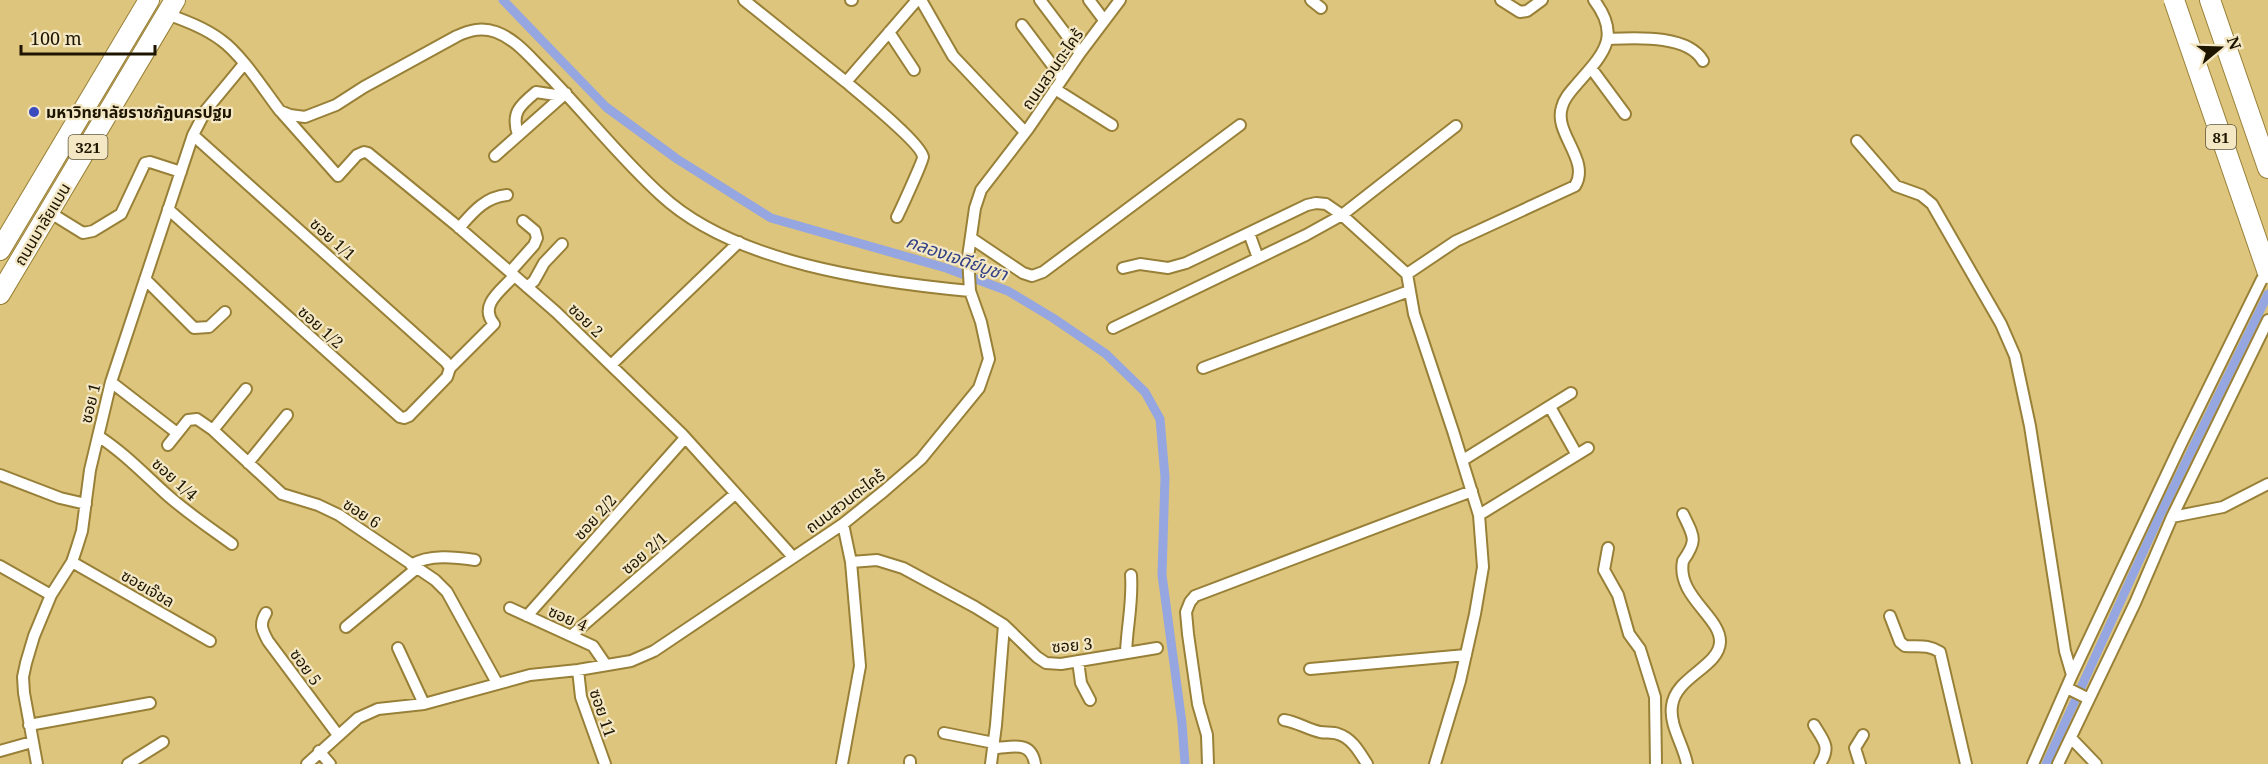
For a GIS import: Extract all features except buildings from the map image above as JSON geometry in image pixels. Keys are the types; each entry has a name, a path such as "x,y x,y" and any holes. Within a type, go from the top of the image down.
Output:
{"highway":[{"name":"ถนนมาลัยแมน","path":"0,250 149,0"},
{"name":"81","path":"2174,0 2268,273"},
{"name":"81","path":"2210,0 2268,168"},
{"name":"ถนนมาลัยแมน","path":"0,294 171,7"}],"street":[{"path":"745,0 900,127 911,142 921,150 922,164 897,217"},
{"path":"846,82 919,0 953,56 1025,132"},
{"path":"1040,0 1080,53"},
{"path":"1089,0 1104,20"},
{"name":"ถนนสวนตะไคร้","path":"307,764 358,718 378,709 424,704 530,675 631,661 654,651 843,524 921,459 979,388 989,359 981,322 969,286 968,257 975,208 981,190 1119,0"},
{"path":"1311,0 1321,8"},
{"path":"1501,0 1520,12 1527,11 1542,0"},
{"path":"1407,274 1456,241 1575,186 1580,178 1579,167 1560,120 1561,108 1569,93 1591,68 1610,33 1606,19 1594,0"},
{"path":"171,7 222,40 244,64 280,111 305,117 336,105 364,87 471,30 483,29 508,38 542,69 663,197 704,225 763,251 831,272 904,285 969,286"},
{"path":"1022,25 1062,78"},
{"path":"889,32 914,70"},
{"path":"1608,39 1661,39 1694,50 1703,61"},
{"name":"ซอย 1","path":"37,764 23,677 34,636 51,595 72,562 82,531 98,436 111,382 193,135 206,110 244,64"},
{"path":"1591,68 1625,114"},
{"path":"518,135 514,123 516,114 536,92 542,69"},
{"path":"1055,89 1112,125"},
{"path":"536,92 564,94"},
{"path":"495,156 564,94"},
{"name":"ซอย 2","path":"280,111 338,176 357,155 368,153 527,287 686,438 793,557"},
{"path":"971,238 1023,273 1032,276 1042,272 1240,125"},
{"path":"1113,328 1342,215 1456,126"},
{"name":"ซอย 1/1","path":"193,135 429,346 450,368"},
{"path":"1857,141 1896,186 1921,195 1932,204 2009,340 2027,407 2065,651 2072,675"},
{"path":"49,213 83,233 93,231 121,214 144,163 150,162 180,172"},
{"path":"459,228 485,202 494,196 507,195"},
{"path":"1123,268 1140,264 1168,268 1186,263 1307,205 1316,203 1326,204 1342,215 1407,274 1414,314 1479,515 1483,567 1466,655 1435,764"},
{"name":"ซอย 1/2","path":"168,210 400,417 404,418 409,416 447,377 450,368 494,324 488,315 488,306 512,274"},
{"path":"512,274 537,238 535,231 523,221"},
{"path":"1249,233 1258,258"},
{"path":"611,365 739,242"},
{"path":"527,287 534,281 544,263 562,244"},
{"path":"2033,764 2069,689 2072,675 2181,444 2268,267"},
{"path":"146,279 194,328 209,327 225,312"},
{"path":"1203,368 1409,291"},
{"path":"2058,764 2071,738 2086,698 2135,603 2172,517 2268,320"},
{"path":"111,382 177,433"},
{"path":"213,430 246,389"},
{"path":"1463,460 1571,393"},
{"path":"1550,407 1577,455"},
{"path":"248,463 287,415"},
{"name":"ซอย 6","path":"168,445 188,420 193,418 213,430 282,494 318,505 339,515 435,580 447,592 497,683"},
{"name":"ซอย 1/4","path":"98,436 119,450 165,494 232,544"},
{"name":"ซอย 2/2","path":"527,616 686,438"},
{"path":"1479,515 1588,448"},
{"path":"0,475 60,498 86,504"},
{"path":"2172,517 2223,507 2268,484"},
{"path":"1208,764 1207,735 1198,704 1186,612 1195,596 1472,491"},
{"name":"ซอย 2/1","path":"572,635 735,494"},
{"path":"1683,514 1694,544 1691,552 1683,561 1683,575 1693,598 1716,628 1721,641 1712,659 1686,681 1674,698 1671,715 1687,764"},
{"path":"842,764 860,666 851,562 843,524"},
{"path":"1608,548 1604,570 1618,595 1629,634 1640,649 1655,697 1656,764"},
{"path":"346,627 421,559 458,557 475,560"},
{"name":"ซอย 3","path":"851,562 877,560 888,562 975,607 1004,625 1036,657 1046,663 1078,661 1157,648"},
{"name":"ซอยเจ๊ชล","path":"72,562 210,640"},
{"path":"0,566 51,595"},
{"path":"1126,653 1127,626 1132,611 1131,574"},
{"name":"ซอย 4","path":"510,608 593,646 606,665"},
{"name":"ซอย 5","path":"266,613 261,621 268,641 338,735"},
{"path":"1890,616 1900,642 1905,646 1921,645 1932,647 1940,652 1966,764"},
{"path":"990,764 1004,625"},
{"path":"398,648 424,704"},
{"path":"1310,669 1466,655"},
{"path":"1078,661 1081,683 1090,700"},
{"name":"ซอย 11","path":"578,670 581,697 605,764"},
{"path":"2069,689 2086,698"},
{"path":"29,725 150,703"},
{"path":"1284,720 1297,722 1319,732 1337,733 1344,736 1356,747 1367,764"},
{"path":"1814,726 1826,747 1820,764"},
{"path":"944,733 993,745 1026,748 1030,751 1035,764"},
{"path":"1860,764 1855,748 1863,735"},
{"path":"2071,738 2096,764"},
{"path":"0,751 32,742"},
{"path":"128,764 163,742"},
{"path":"319,751 330,764"}],"waterway":[{"name":"คลองเจดีย์บูชา","path":"503,0 606,107 677,159 771,218 946,268 1008,291 1106,354 1145,392 1160,419 1165,477 1162,575 1182,723 1185,764"},
{"path":"2046,764 2161,513 2268,294"}],"place":[{"name":"มหาวิทยาลัยราชภัฏนครปฐม","path":"34,112"}]}
